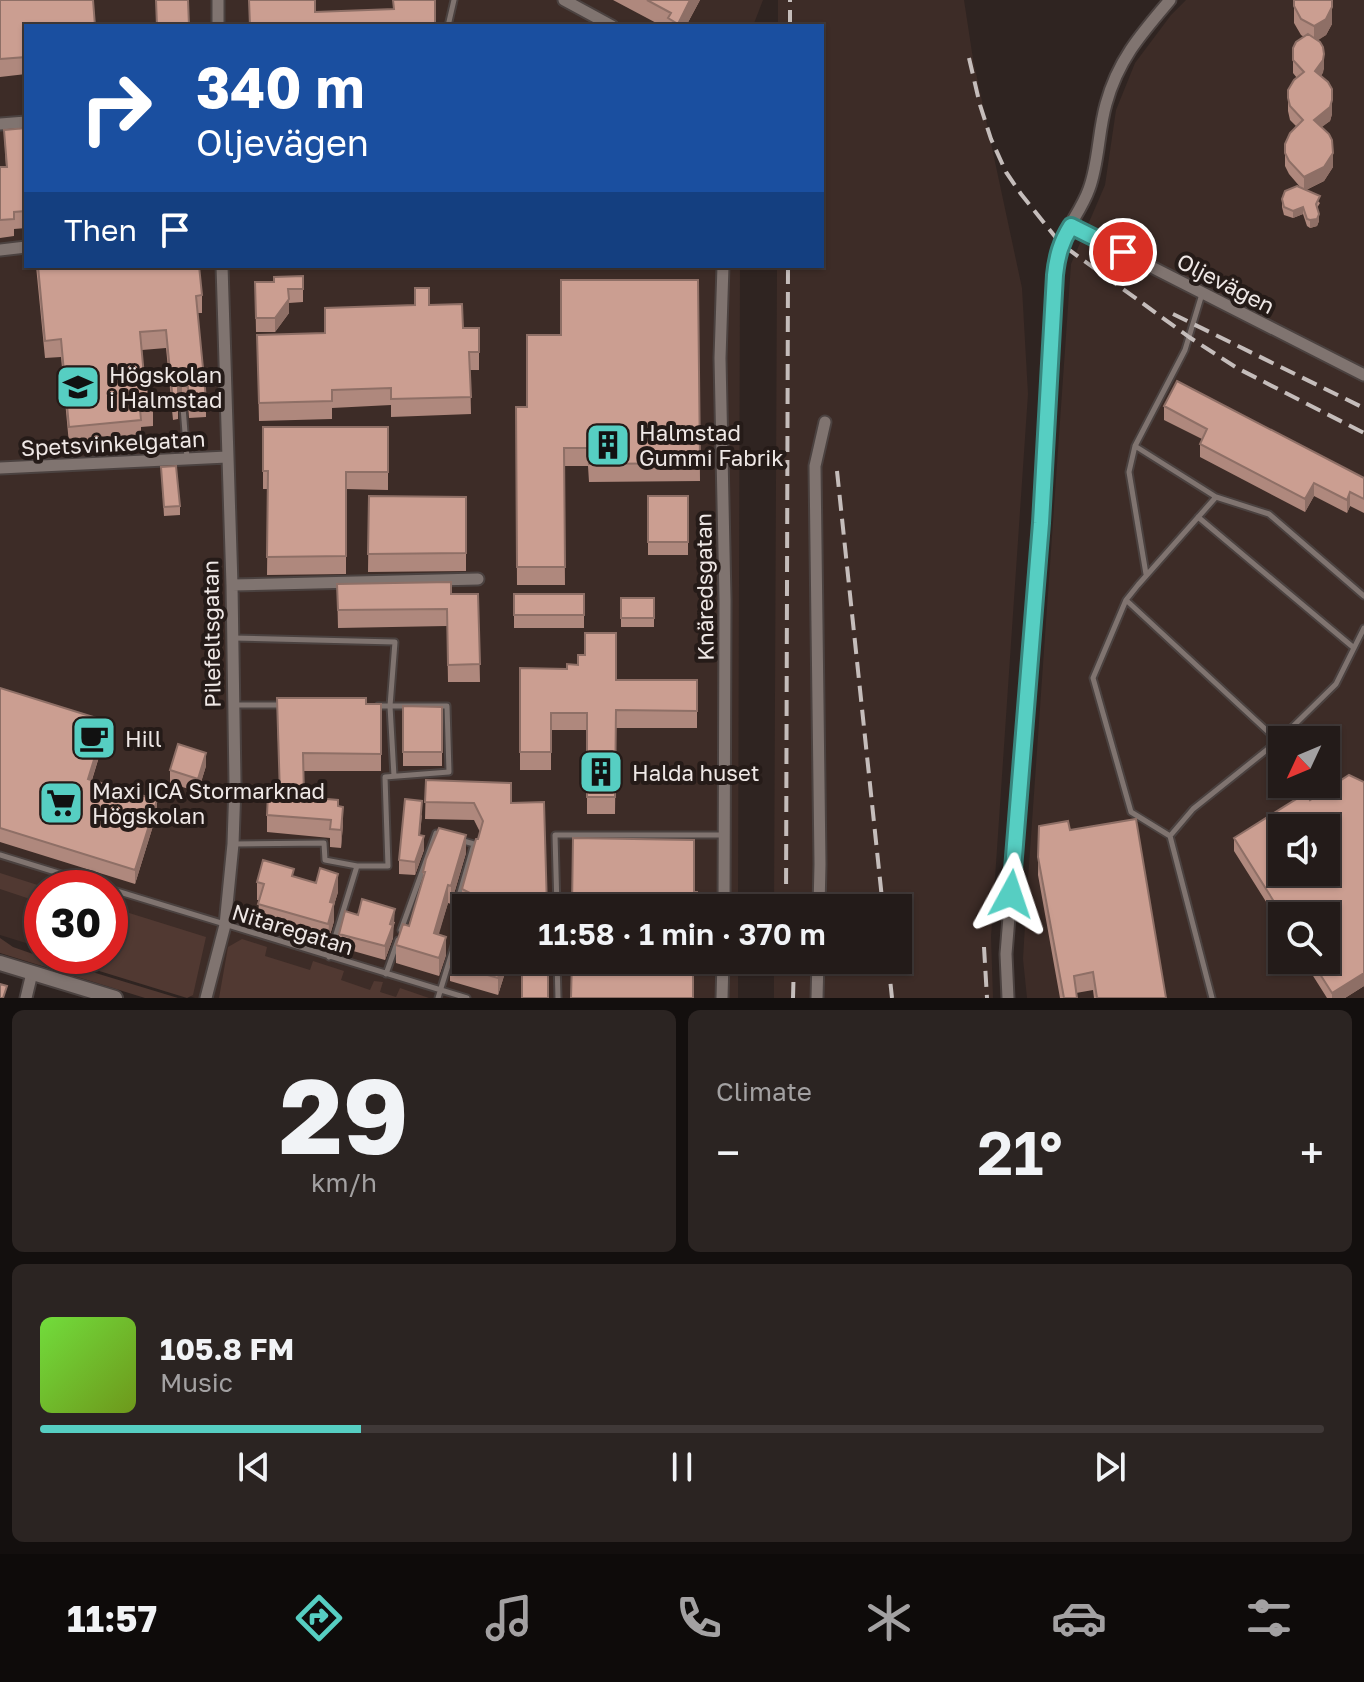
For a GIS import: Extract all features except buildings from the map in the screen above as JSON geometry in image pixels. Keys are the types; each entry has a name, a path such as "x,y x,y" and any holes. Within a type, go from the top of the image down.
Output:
{"street":[{"path":"218,0 218,24"},
{"path":"564,0 608,24"},
{"path":"1008,998 1006,954 1041,523 1055,275 1061,244 1089,189 1098,155 1105,106 1115,75 1134,42 1170,0"},
{"path":"0,124 24,122"},
{"name":"Oljevägen","path":"1071,226 1364,375"},
{"path":"0,250 24,247"},
{"name":"Pilefeltsgatan","path":"206,998 225,925 235,784 222,268"},
{"name":"Knäredsgatan","path":"723,268 720,358 725,599 724,894"},
{"path":"819,894 815,466 825,422"},
{"name":"Spetsvinkelgatan","path":"0,468 227,457"},
{"path":"232,585 478,579"},
{"path":"0,963 24,970"},
{"path":"26,998 32,974"},
{"path":"35,974 115,998"},
{"path":"722,998 723,974"},
{"path":"817,998 818,974"}],"lane":[{"path":"448,24 454,0"},
{"path":"1146,575 1129,472 1135,446 1185,350 1203,293"},
{"path":"183,407 187,459"},
{"path":"1135,446 1216,497 1269,514 1364,596"},
{"path":"1212,998 1170,836 1131,812 1093,678 1126,600 1216,497"},
{"path":"1198,517 1354,648"},
{"path":"1126,600 1268,732"},
{"path":"1293,726 1336,684 1364,628"},
{"path":"232,638 395,642 390,706 394,776"},
{"path":"233,705 296,705"},
{"path":"233,844 324,843 325,860 357,866 388,866 385,777 449,772 447,706 375,706"},
{"path":"1170,836 1193,809 1268,749"},
{"path":"386,974 436,833 474,844 455,910 464,913 438,998"},
{"path":"557,894 555,835 725,835"},
{"name":"Nitaregatan","path":"0,855 50,870"},
{"path":"329,957 357,866"},
{"name":"Nitaregatan","path":"128,894 467,998"},
{"path":"557,974 558,998"}],"shaded area":[{"path":"0,0 763,0 754,24 24,24 24,268 740,268 738,894 452,894 452,974 738,974 738,998 195,998 121,974 128,974 128,870 24,870 24,942 0,935"},
{"path":"778,0 964,0 973,59 1022,288 1028,394 991,937 993,998 774,998 774,974 912,974 912,894 774,894 777,268 824,268 824,24 778,24"},
{"path":"1186,0 1364,0 1364,998 1027,998 1023,959 1026,908 1071,264 1105,185 1116,110 1135,63"},
{"path":"0,873 24,881 24,897 0,889"},
{"path":"128,913 206,937 193,995 187,998 109,974 128,974"},
{"path":"0,938 24,951 24,960 0,953"},
{"path":"242,939 267,947 265,956 310,970 313,961 344,971 341,980 370,990 374,981 383,982 380,992 396,997 400,988 429,998 219,998 228,947"},
{"path":"68,974 99,974 178,998 145,998"}],"railway":[{"path":"790,0 790,24"},
{"path":"969,58 991,139 1006,172 1061,244 1237,368 1364,433"},
{"path":"786,894 788,268"},
{"path":"1173,314 1364,408"},
{"path":"837,471 882,894"},
{"path":"984,947 987,998"},
{"path":"793,998 794,974"},
{"path":"889,974 892,998"}],"place":[{"name":"Högskolan i Halmstad","path":"78,387"},
{"name":"Halmstad Gummi Fabrik","path":"608,445"},
{"name":"Hill","path":"94,738"},
{"name":"Halda huset","path":"601,772"},
{"name":"Maxi ICA Stormarknad Högskolan","path":"61,803"}],"route":[{"path":"1011,894 1041,523 1057,256 1071,226 1123,252"}]}
